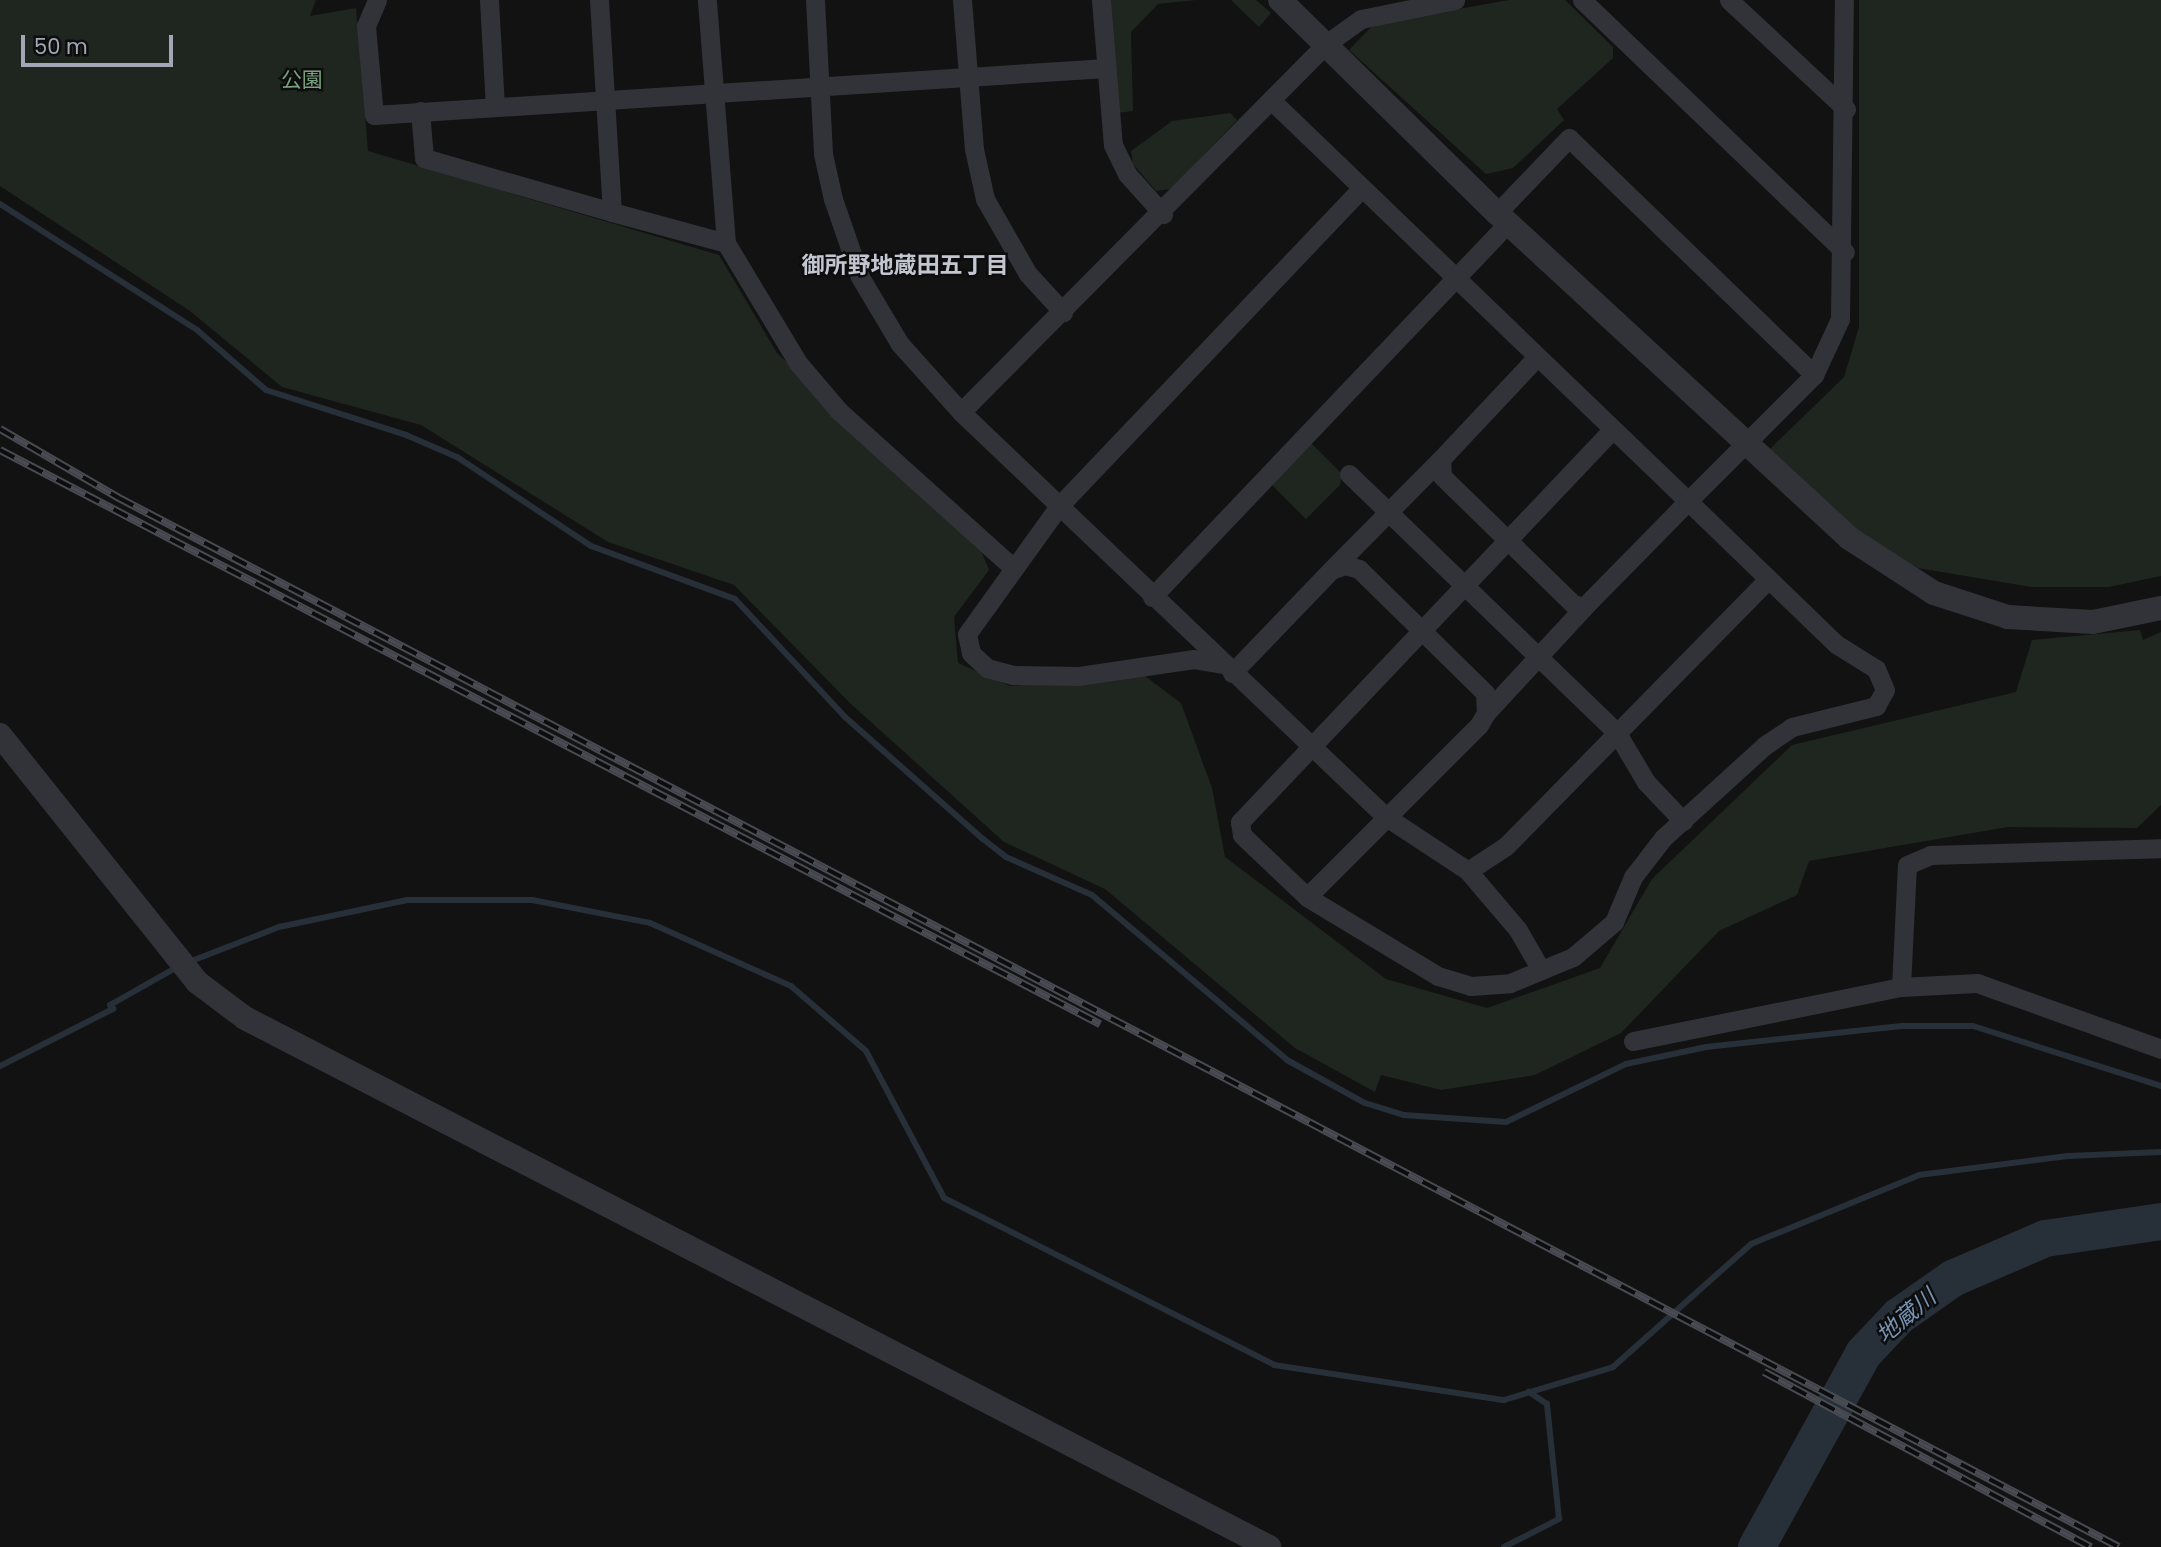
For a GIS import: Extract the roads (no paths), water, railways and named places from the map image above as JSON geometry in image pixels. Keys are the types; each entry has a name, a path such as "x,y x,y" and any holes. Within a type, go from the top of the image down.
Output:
{"street":[{"path":"377,0 366,26 374,115 1106,68"},
{"path":"489,0 495,107"},
{"path":"599,0 612,212"},
{"path":"708,0 726,243 798,363 839,411 1012,568"},
{"path":"815,0 823,154 860,277 900,344 961,412 1309,746 1385,816 1468,871 1518,930 1541,970"},
{"path":"962,0 966,77 985,199 1028,274 1063,312"},
{"path":"1101,0 1113,145 1127,174 1163,214"},
{"path":"1280,0 1502,218 1849,538 1934,593 2020,617 2092,622 2161,608"},
{"path":"961,412 1163,214 1326,44 1361,19 1419,2 1455,0"},
{"path":"1582,0 1845,252"},
{"path":"1729,0 1846,108"},
{"path":"1307,897 1486,713 1540,662 1584,607 1814,375 1840,319 1845,252 1844,0"},
{"path":"1271,100 1451,280 1688,501 1836,644 1876,669 1885,690 1876,706 1792,727 1683,821 1633,877 1614,922 1573,957 1510,983 1471,986 1438,976 1307,897 1242,835 1240,821 1611,431"},
{"path":"420,111 424,158 726,243"},
{"path":"1152,597 1451,280 1569,138 1814,375"},
{"path":"1228,669 1194,659 1079,676 987,668 971,653 967,634 1059,506 1360,190"},
{"path":"1228,669 1331,570 1385,510 1441,459 1535,359"},
{"path":"1441,459 1442,476 1573,604 1584,607"},
{"path":"1349,474 1540,662 1617,733 1646,782 1683,821"},
{"path":"1331,570 1359,569 1419,631 1485,693 1486,713"},
{"path":"1468,871 1499,852 1768,579"},
{"path":"0,735 197,982 245,1018 1269,1547"},
{"path":"1901,987 1907,865 1930,855 2161,848"},
{"path":"1633,1041 1901,987 1977,983 2161,1049"}],"waterway":[{"path":"0,204 197,330 266,390 406,435 457,457 591,546 735,599 845,717 983,839 1006,857 1092,895 1287,1060 1365,1103 1404,1115 1506,1122 1626,1064 1706,1047 1904,1026 1973,1026 2161,1086"},
{"path":"189,962 279,927 407,900 532,900 650,923 791,986 866,1051 944,1198 1274,1365 1504,1400 1613,1367 1751,1244 1919,1175 2068,1156 2161,1152"},
{"path":"0,1066 113,1009 110,1005 179,966"},
{"name":"地蔵川","path":"1756,1547 1863,1353 1898,1316 1952,1278 2045,1238 2161,1221"},
{"path":"1504,1547 1559,1519 1547,1404 1529,1392"}],"railway":[{"path":"0,429 119,498 2119,1547"},
{"path":"0,450 1100,1024"},
{"path":"1764,1372 2091,1547"}],"district":[{"name":"御所野地蔵田五丁目","path":"905,265"}],"park label":[{"name":"公園","path":"302,80"}]}
